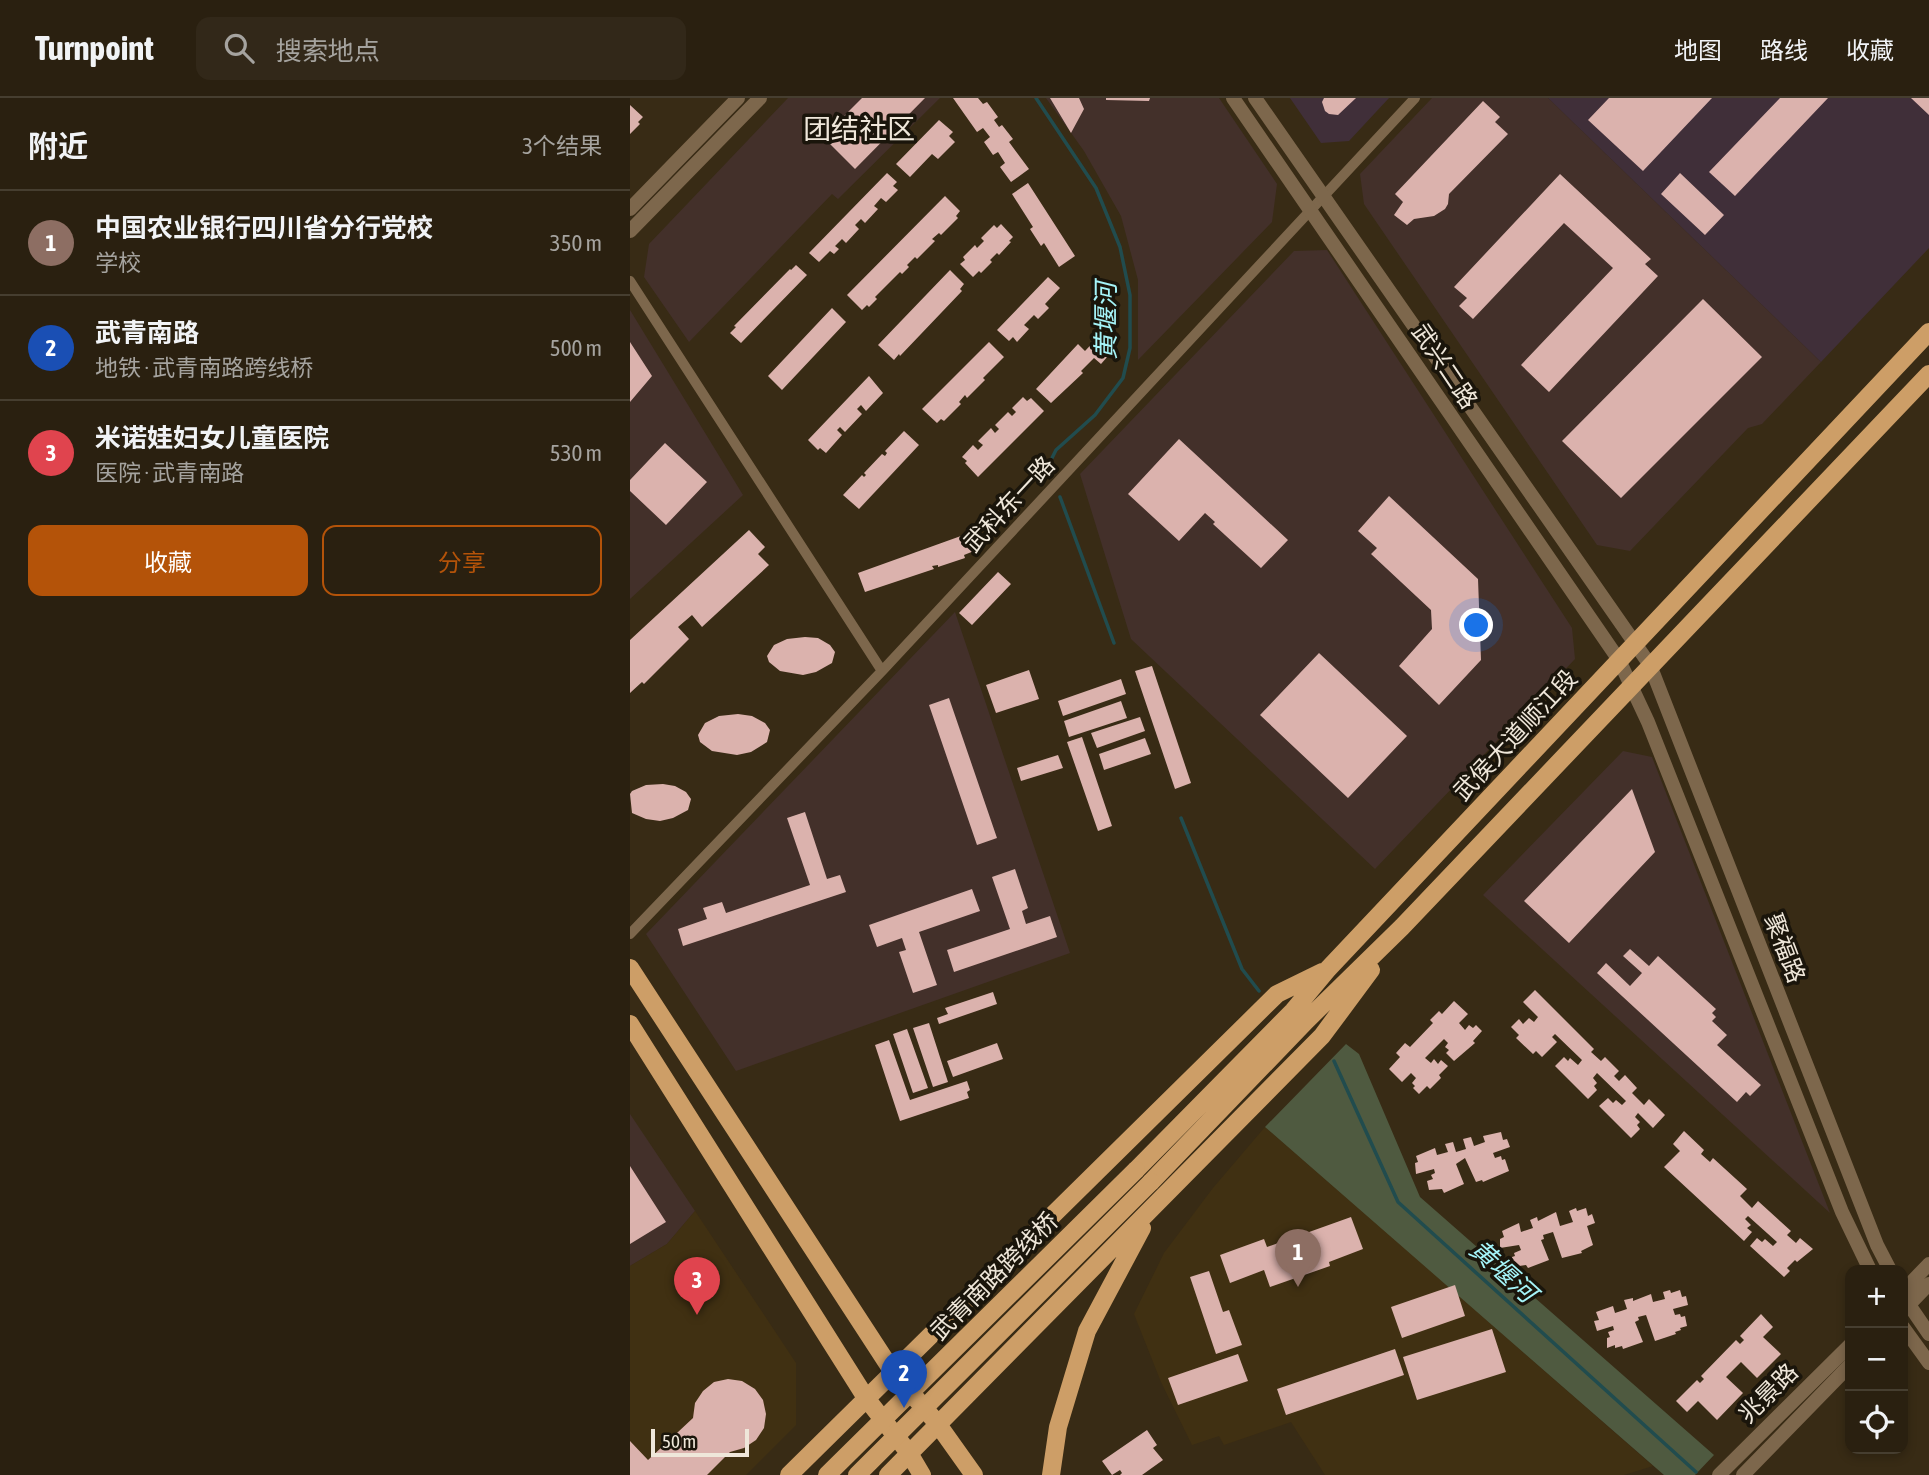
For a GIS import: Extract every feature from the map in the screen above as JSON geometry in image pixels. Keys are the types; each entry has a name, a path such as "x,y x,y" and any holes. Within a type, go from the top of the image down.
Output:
{"main road":[{"name":"武侯大道顺江段","path":"1136,1170 1293,1011 1328,969 1929,332"},
{"name":"武侯大道顺江段","path":"1151,1182 1402,926 1929,374"},
{"path":"1735,539 1756,555"},
{"path":"888,1475 1322,1037 1402,926"},
{"path":"630,968 893,1372 937,1423 974,1475"},
{"path":"789,1475 1277,994 1328,969"},
{"path":"630,1024 866,1398 909,1453 922,1475"},
{"name":"武青南路跨线桥","path":"827,1475 1136,1170"},
{"name":"武青南路跨线桥","path":"857,1475 1151,1182"},
{"path":"1051,1475 1058,1427 1087,1331 1151,1211"}],"street":[{"path":"630,209 738,98"},
{"path":"630,231 760,98"},
{"name":"武兴二路","path":"1233,98 1619,660 1632,684 1842,1212 1868,1265"},
{"name":"聚福路","path":"1255,98 1650,665 1877,1245 1887,1265"},
{"name":"武科东一路","path":"630,934 882,671 1415,98"},
{"path":"630,281 882,671"},
{"path":"1908,1286 1929,1264"},
{"path":"1908,1302 1929,1284"},
{"path":"1908,1310 1929,1334"},
{"path":"1904,1328 1929,1363"},
{"name":"兆景路","path":"1719,1475 1845,1350"},
{"name":"兆景路","path":"1743,1475 1845,1370"}],"shaded area":[{"path":"788,98 940,98 838,199 832,194 689,342 644,277 649,244"},
{"path":"1046,98 1219,98 1277,184 1272,222 1138,360 1138,280 1121,216 1084,151"},
{"path":"1290,98 1389,98 1349,141 1321,143"},
{"path":"1432,98 1548,98 1821,362 1762,424 1748,428 1630,551 1597,545 1364,204 1360,174"},
{"path":"1548,98 1929,98 1929,248 1821,362"},
{"path":"1327,250 1572,628 1575,659 1375,869 1131,639 1080,474 1294,251"},
{"path":"630,310 743,495 630,599"},
{"path":"955,612 1070,953 736,1071 646,934"},
{"path":"1623,751 1652,757 1830,1213 1483,895"},
{"path":"630,1114 695,1211 667,1244 630,1266"},
{"path":"1265,1127 1653,1466 1624,1475 1325,1475 1291,1422 1224,1445 1219,1436 1192,1445 1161,1382 1134,1314 1164,1253 1213,1188"},
{"path":"695,1211 796,1363 796,1425 746,1475 630,1475 630,1266 667,1244"}],"green space":[{"path":"1346,1044 1359,1054 1420,1197 1714,1455 1695,1475 1664,1475 1265,1127"}],"building":[{"path":"862,98 925,98 855,169 823,137 826,134 821,129 831,119 836,124"},
{"path":"953,98 978,98 983,104 987,102 998,117 994,120 999,127 1002,125 1013,139 1009,142 1029,169 1011,182 1000,167 1005,163 998,152 993,155 984,142 990,137 983,128 977,132"},
{"path":"1050,98 1079,98 1084,109 1071,133"},
{"path":"1106,98 1150,98 1149,101"},
{"path":"1324,98 1356,98 1338,115 1325,111 1322,102"},
{"path":"1609,98 1712,98 1643,171 1588,120"},
{"path":"1780,98 1828,98 1735,196 1709,172"},
{"path":"1911,98 1929,98 1929,115"},
{"path":"1483,101 1500,117 1495,122 1508,134 1449,194 1445,209 1434,216 1414,219 1407,225 1394,215 1403,202 1395,194"},
{"path":"630,105 643,117 630,134"},
{"path":"939,120 953,132 949,136 955,142 938,159 932,154 910,177 896,164"},
{"path":"887,173 897,182 893,186 898,190 886,202 881,198 874,206 878,209 865,223 861,219 855,225 859,229 846,243 842,239 835,246 839,249 834,254 830,251 819,262 809,253"},
{"path":"1680,173 1724,215 1705,235 1661,194"},
{"path":"1560,174 1651,259 1645,264 1658,276 1549,392 1521,365 1613,268 1564,223 1473,319 1459,306 1467,298 1454,287"},
{"path":"1028,183 1075,256 1059,267 1044,243 1041,246 1030,229 1033,227 1012,194"},
{"path":"945,196 960,211 956,216 958,218 941,235 939,233 932,239 935,241 875,297 877,299 869,307 867,305 862,310 847,295"},
{"path":"1001,224 1013,237 1009,241 1011,242 990,260 992,262 981,273 979,271 973,277 960,264 965,260 963,257 975,245 977,248 984,241 981,238 994,225 997,228"},
{"path":"796,265 807,275 741,343 730,333 736,327 734,326"},
{"path":"950,270 964,284 960,289 962,291 894,360 878,345"},
{"path":"1048,277 1060,288 1045,304 1049,308 1038,319 1034,315 1024,325 1029,329 1017,342 1013,337 1009,341 997,330"},
{"path":"1703,299 1762,357 1621,498 1562,441"},
{"path":"832,308 846,322 782,390 768,376"},
{"path":"1100,335 1115,348 1101,364 1094,358 1081,371 1083,373 1051,403 1036,389 1078,344 1085,351"},
{"path":"630,342 652,376 630,402"},
{"path":"989,342 1004,357 967,398 965,395 959,402 961,404 944,421 941,419 937,423 922,409"},
{"path":"869,376 883,393 866,411 861,405 857,409 862,414 845,432 840,427 837,430 842,435 826,453 820,448 818,450 808,440"},
{"path":"1023,397 1027,401 1031,398 1044,411 978,477 962,457 973,445 978,450 983,445 978,441 991,428 995,433 999,429 995,425 1008,412 1012,416 1016,412 1012,408"},
{"path":"904,431 919,445 859,509 843,495 862,475 866,475 864,473 882,454 885,456 885,451"},
{"path":"1179,439 1288,540 1261,568 1213,524 1215,522 1205,513 1179,541 1128,494"},
{"path":"665,443 707,482 666,525 630,491 630,480"},
{"path":"1389,496 1478,579 1481,660 1439,705 1399,666 1432,629 1431,610 1371,554 1377,548 1358,531"},
{"path":"749,530 765,547 758,554 769,565 702,627 692,615 678,627 689,639 644,684 642,682 630,693 630,640"},
{"path":"972,532 979,549 964,555 965,558 938,567 932,566 934,569 865,592 858,573"},
{"path":"998,572 1011,584 972,625 959,613"},
{"path":"818,638 830,645 835,652 832,663 816,672 803,675 780,671 769,662 767,656 774,645 787,639"},
{"path":"1319,653 1407,736 1348,798 1260,715"},
{"path":"1152,666 1191,783 1175,789 1135,671"},
{"path":"1029,670 1039,699 996,713 986,685"},
{"path":"1121,679 1126,694 1063,716 1058,701"},
{"path":"949,698 997,838 977,845 929,705"},
{"path":"1121,701 1127,718 1069,737 1064,721"},
{"path":"719,716 752,716 765,723 770,730 767,742 751,752 737,755 712,751 700,742 698,735 705,723"},
{"path":"1140,717 1145,731 1097,748 1091,733"},
{"path":"1082,737 1112,826 1098,831 1067,742"},
{"path":"1145,738 1151,754 1104,770 1099,754"},
{"path":"1058,755 1063,768 1021,781 1017,768"},
{"path":"663,784 686,792 691,799 688,810 660,821 632,813 632,791 646,785"},
{"path":"1632,789 1655,852 1569,943 1524,901"},
{"path":"805,812 827,879 840,875 846,892 683,946 678,929 707,919 703,908 722,902 726,913 810,885 787,818"},
{"path":"1015,869 1028,908 1022,911 1026,924 1050,916 1057,937 954,972 947,950 1010,929 992,877"},
{"path":"972,889 980,911 919,932 937,985 913,993 899,952 906,950 902,938 877,947 869,925"},
{"path":"1630,949 1649,966 1658,956 1716,1009 1712,1013 1716,1017 1712,1021 1727,1035 1717,1045 1761,1085 1750,1096 1746,1092 1737,1102 1597,973 1606,963 1630,986 1642,973 1623,956"},
{"path":"1535,990 1594,1049 1591,1052 1601,1061 1605,1057 1619,1071 1614,1076 1619,1081 1625,1075 1637,1088 1632,1093 1644,1105 1649,1099 1665,1115 1653,1128 1638,1113 1635,1117 1640,1122 1637,1125 1640,1129 1631,1138 1599,1106 1608,1098 1613,1103 1616,1100 1622,1105 1626,1101 1597,1073 1593,1078 1597,1083 1594,1086 1597,1090 1588,1099 1555,1066 1564,1057 1568,1061 1570,1058 1578,1065 1582,1060 1555,1034 1552,1037 1557,1042 1542,1057 1536,1051 1533,1054 1516,1038 1519,1035 1511,1027 1519,1019 1523,1024 1529,1018 1534,1022 1538,1017 1523,1002"},
{"path":"993,992 997,1004 939,1024 937,1018 948,1014 945,1008"},
{"path":"1454,1001 1468,1014 1459,1023 1465,1030 1469,1025 1473,1028 1476,1025 1482,1031 1473,1041 1475,1043 1454,1061 1446,1053 1449,1050 1445,1047 1448,1043 1444,1039 1425,1058 1431,1063 1434,1059 1438,1064 1441,1060 1448,1066 1430,1089 1427,1086 1419,1094 1413,1088 1415,1086 1412,1083 1416,1078 1411,1073 1402,1082 1389,1069 1400,1057 1396,1053 1405,1043 1410,1047 1433,1023 1430,1020 1439,1011 1442,1014"},
{"path":"929,1023 948,1082 933,1087 913,1028"},
{"path":"907,1029 928,1088 913,1093 893,1034"},
{"path":"889,1040 910,1100 967,1081 969,1098 900,1121 875,1045"},
{"path":"997,1043 1003,1059 953,1077 947,1061"},
{"path":"1684,1131 1704,1150 1701,1154 1710,1162 1713,1158 1747,1189 1740,1196 1752,1208 1758,1201 1791,1231 1787,1235 1796,1243 1800,1238 1813,1249 1797,1262 1795,1260 1787,1268 1790,1271 1784,1277 1750,1246 1757,1238 1762,1242 1765,1239 1773,1246 1777,1242 1748,1216 1745,1219 1751,1225 1747,1228 1752,1232 1744,1241 1664,1167 1680,1151 1673,1144"},
{"path":"1501,1132 1503,1140 1507,1139 1510,1147 1493,1153 1495,1158 1501,1156 1502,1160 1505,1159 1509,1171 1483,1182 1476,1182 1465,1158 1456,1164 1464,1184 1444,1193 1442,1189 1429,1190 1427,1181 1433,1179 1431,1175 1435,1173 1434,1169 1416,1174 1416,1156 1435,1148 1437,1155 1448,1152 1445,1144 1453,1142 1456,1152 1466,1149 1463,1139 1471,1137 1474,1146 1485,1142 1483,1136"},
{"path":"630,1166 666,1222 630,1244"},
{"path":"1576,1208 1577,1211 1586,1208 1588,1216 1592,1214 1595,1223 1587,1226 1593,1245 1581,1251 1582,1253 1562,1258 1553,1232 1543,1235 1544,1239 1541,1240 1549,1260 1528,1268 1526,1265 1512,1267 1514,1253 1521,1250 1519,1245 1500,1248 1500,1239 1504,1237 1502,1231 1519,1223 1521,1232 1533,1228 1530,1220 1537,1217 1538,1221 1556,1212 1560,1226 1573,1222 1569,1211"},
{"path":"1351,1217 1363,1249 1329,1262 1330,1266 1270,1287 1264,1270 1230,1283 1220,1255 1264,1239 1267,1247"},
{"path":"1209,1271 1223,1312 1229,1310 1242,1345 1216,1354 1190,1277"},
{"path":"1455,1285 1465,1316 1402,1338 1391,1307"},
{"path":"1670,1290 1671,1293 1680,1290 1682,1297 1686,1296 1688,1305 1673,1309 1675,1315 1685,1316 1687,1326 1680,1328 1676,1334 1655,1341 1646,1315 1638,1317 1639,1320 1635,1322 1643,1342 1623,1349 1622,1346 1615,1348 1615,1345 1607,1348 1607,1338 1610,1337 1608,1332 1614,1330 1613,1326 1597,1331 1594,1321 1599,1320 1596,1312 1613,1306 1615,1313 1627,1309 1624,1300 1633,1298 1633,1301 1651,1294 1653,1302 1665,1299 1663,1292"},
{"path":"1761,1314 1773,1327 1763,1337 1781,1354 1757,1378 1741,1362 1726,1377 1743,1393 1717,1420 1698,1401 1687,1412 1676,1401 1697,1380 1700,1383 1704,1379 1701,1376 1736,1340 1740,1344 1744,1340 1740,1336"},
{"path":"1492,1329 1506,1372 1417,1400 1403,1357"},
{"path":"1395,1349 1404,1375 1286,1415 1277,1389"},
{"path":"1238,1354 1248,1381 1178,1405 1168,1378"},
{"path":"728,1379 742,1381 755,1389 763,1400 766,1414 764,1428 756,1440 744,1448 730,1452 707,1475 630,1475 630,1441 648,1460 693,1418 695,1403 703,1391 714,1382"},
{"path":"1147,1430 1157,1445 1153,1448 1163,1460 1142,1475 1120,1475 1120,1470 1112,1475 1102,1461"}],"waterway":[{"name":"黄堰河","path":"1036,98 1096,188 1120,247 1130,295 1130,348 1123,378 1095,415 1056,450 1052,458"},
{"name":"黄堰河","path":"1060,497 1114,643"},
{"name":"黄堰河","path":"1181,818 1242,969 1259,991"},
{"name":"黄堰河","path":"1334,1061 1398,1202 1696,1472"}],"place":[{"name":"中国农业银行四川省分行党校","path":"1298,1287"},
{"name":"米诺娃妇女儿童医院","path":"697,1315"},
{"name":"武青南路","path":"904,1408"}],"district":[{"name":"团结社区","path":"859,129"}]}
